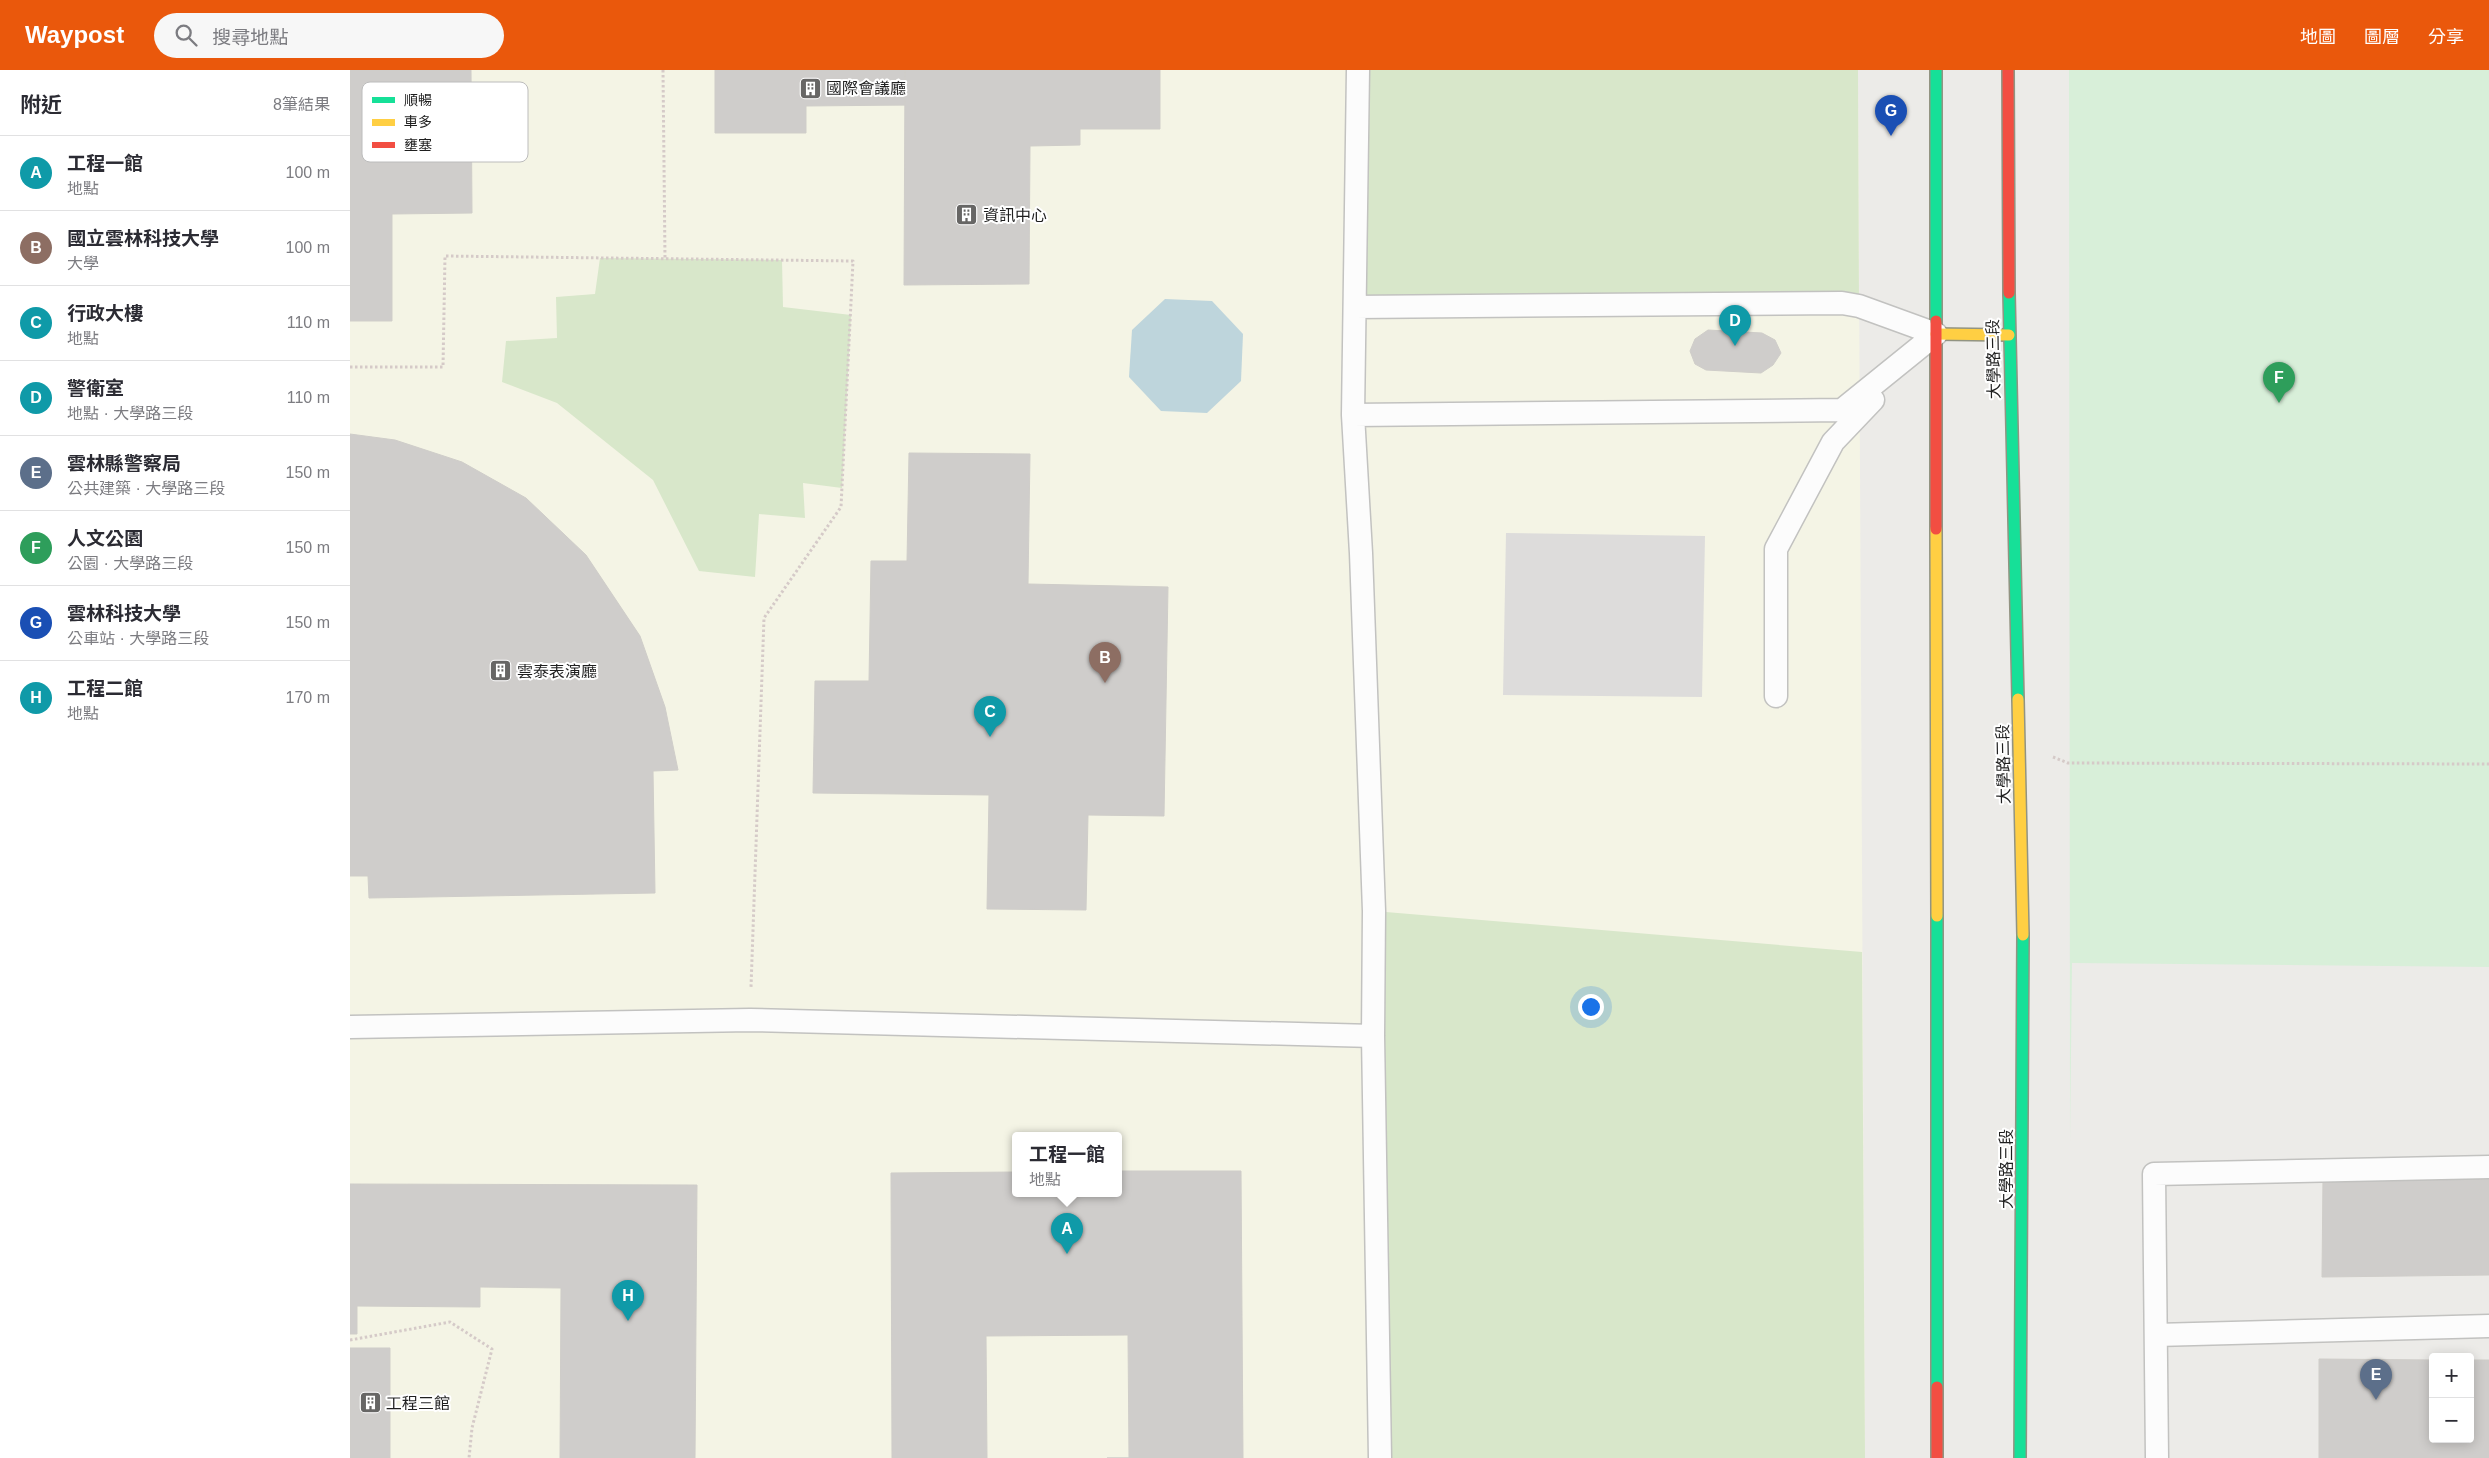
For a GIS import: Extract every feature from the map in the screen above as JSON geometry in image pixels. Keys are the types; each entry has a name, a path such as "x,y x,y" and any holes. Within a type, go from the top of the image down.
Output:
{"street":[{"path":"1936,70 1937,1458"},
{"name":"大學路三段","path":"2008,70 2009,335 2024,968 2020,1458"},
{"path":"1936,334 2009,335"}],"lane":[{"path":"1358,70 1353,415 1361,553 1374,911 1373,1036 1380,1458"},
{"path":"1355,307 1842,303 1859,306 1936,334"},
{"path":"1353,415 1842,410 1936,334"},
{"path":"1776,696 1776,549 1833,442 1936,334"},
{"path":"350,1027 750,1020 1373,1036"},
{"path":"2157,1458 2154,1174 2489,1167"},
{"path":"2156,1335 2489,1326"}],"path":[{"path":"664,70 665,258"},
{"path":"350,367 443,367 445,256 853,261 841,507 764,618 750,1020"},
{"path":"2018,742 2068,763 2489,764"},
{"path":"350,1340 450,1322 492,1349 472,1428 469,1458"}],"shaded area":[{"path":"350,70 1858,70 1865,1458 350,1458"},
{"path":"1506,533 1705,536 1702,697 1503,695"}],"green space":[{"path":"1358,70 1858,70 1859,306 1355,307"},
{"path":"2069,70 2489,70 2489,967 2072,963 2070,1144"},
{"path":"600,258 782,260 783,307 851,315 842,488 803,483 805,518 759,514 755,577 699,571 653,480 557,403 502,382 506,341 557,338 556,297 595,294"},
{"path":"1374,911 1862,952 1865,1458 1381,1458"}],"water":[{"path":"1165,299 1212,301 1243,334 1241,381 1207,413 1161,411 1129,377 1132,330"}],"building":[{"path":"350,70 471,70 471,82 362,82 362,162 472,162 472,213 392,214 392,321 350,321"},
{"name":"國際會議廳","path":"715,70 905,70 905,105 806,106 806,133 715,133"},
{"name":"資訊中心","path":"905,70 1160,70 1160,129 1080,129 1080,145 1030,146 1029,284 904,285"},
{"path":"1708,330 1762,333 1775,340 1781,353 1773,365 1761,373 1706,370 1695,364 1690,351 1695,339"},
{"name":"雲泰表演廳","path":"350,434 395,440 462,462 526,498 586,555 640,636 665,707 678,770 653,771 655,893 369,898 368,876 350,876"},
{"path":"909,453 1030,454 1028,584 1168,587 1164,816 1088,815 1086,910 987,909 989,795 813,793 815,681 869,681 871,561 907,561"},
{"path":"1122,1171 1241,1171 1243,1458 1129,1458 1128,1335 986,1336 987,1458 892,1458 891,1173 1012,1172 1012,1197 1122,1197"},
{"path":"2323,1177 2489,1178 2489,1275 2322,1277"},
{"path":"350,1184 697,1185 695,1458 560,1458 561,1288 480,1287 480,1307 357,1306 357,1334 350,1334"},
{"name":"工程三館","path":"350,1348 390,1348 390,1458 350,1458"},
{"path":"2319,1359 2429,1360 2429,1443 2474,1443 2474,1360 2489,1360 2489,1458 2319,1458"}],"traffic: fast":[{"path":"1936,70 1936,321"},
{"path":"2009,293 2018,699"},
{"path":"1937,916 1937,1387"},
{"path":"2020,1458 2023,935"}],"traffic: slow":[{"path":"1936,334 2009,335"},
{"path":"1936,529 1937,916"},
{"path":"2018,699 2023,935"}],"traffic: jam":[{"path":"2008,70 2009,293"},
{"path":"1936,321 1936,529"},
{"path":"1937,1387 1937,1458"}],"place":[{"name":"國際會議廳","path":"810,88"},
{"name":"雲林科技大學","path":"1891,136"},
{"name":"資訊中心","path":"967,215"},
{"name":"警衛室","path":"1735,346"},
{"name":"人文公園","path":"2279,403"},
{"name":"雲泰表演廳","path":"501,671"},
{"name":"國立雲林科技大學","path":"1105,683"},
{"name":"行政大樓","path":"990,737"},
{"name":"工程一館","path":"1067,1254"},
{"name":"工程二館","path":"628,1321"},
{"name":"雲林縣警察局","path":"2376,1400"},
{"name":"工程三館","path":"370,1403"}]}
